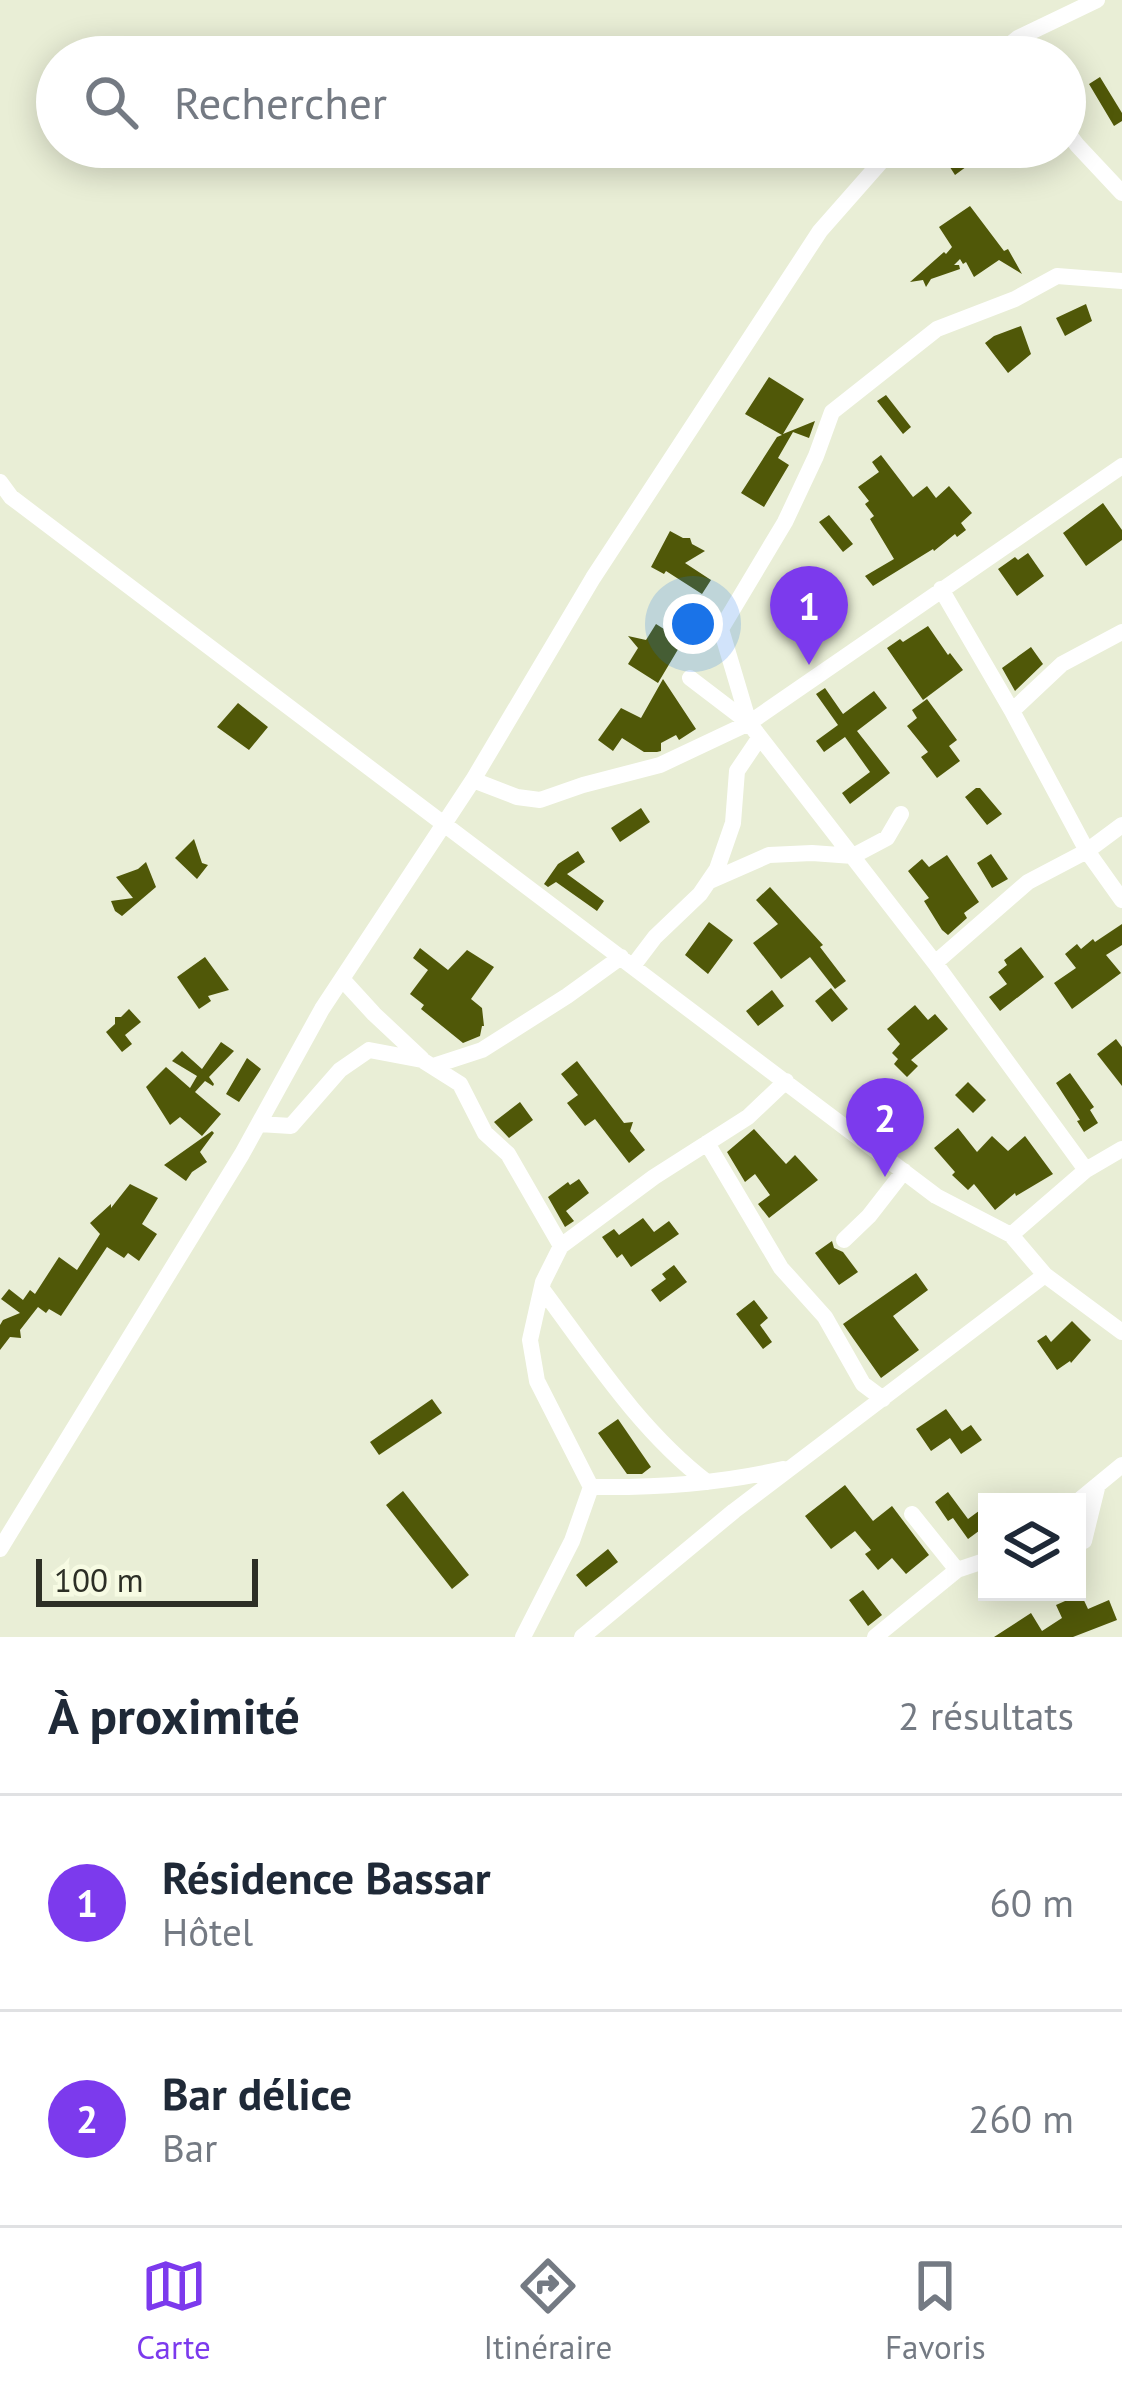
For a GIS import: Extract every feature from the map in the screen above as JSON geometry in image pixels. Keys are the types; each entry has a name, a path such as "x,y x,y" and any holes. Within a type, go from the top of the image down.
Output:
{"street":[{"path":"1022,36 1097,0"},
{"path":"1086,156 1122,193"},
{"path":"0,1549 259,1124 322,1009 473,780 593,578 820,231 874,168"},
{"path":"259,1124 291,1126 340,1070 369,1050 427,1063 482,1049 627,961 656,937 710,881 733,823 737,772 754,730 721,629 785,522 832,412 937,329 1057,276 1122,281"},
{"path":"473,780 517,797 540,800 660,765 754,730 940,590 1122,466"},
{"path":"4,490 936,1196 1011,1235 1045,1275 1122,1332"},
{"path":"940,590 1087,851 1122,900"},
{"path":"1012,711 1062,664 1122,632"},
{"path":"690,678 754,730 935,963 1086,1170"},
{"path":"710,881 769,855 853,856 887,838 901,814"},
{"path":"935,963 1028,882 1087,851 1122,825"},
{"path":"342,979 427,1063 460,1084 485,1133 508,1154 561,1246"},
{"path":"523,1637 572,1541 591,1486 538,1381 530,1340 542,1289 561,1246 654,1177 748,1118 785,1081"},
{"path":"707,1143 781,1268 825,1317 862,1384 883,1399"},
{"path":"1011,1235 1086,1170 1122,1148"},
{"path":"844,1240 904,1171"},
{"path":"581,1637 734,1511 1045,1275"},
{"path":"542,1289 643,1420 679,1460 707,1482"},
{"path":"1086,1495 1122,1465"},
{"path":"591,1486 663,1488 792,1467"},
{"path":"1086,1532 1097,1487"},
{"path":"912,1514 957,1570"},
{"path":"875,1637 957,1570 978,1563"}],"building":[{"path":"1100,77 1122,113 1122,121 1114,126 1089,84"},
{"path":"970,206 1004,251 1008,249 1022,274 999,260 974,277 960,259 954,265 960,269 931,279 926,287 923,280 910,282 952,247 939,227"},
{"path":"1086,304 1092,321 1065,336 1056,318"},
{"path":"1021,326 1031,354 1008,373 985,343"},
{"path":"769,377 804,399 783,434 815,421 809,438 793,432 778,458 789,465 764,507 741,493 782,435 745,414"},
{"path":"886,395 911,427 903,434 877,401"},
{"path":"881,455 913,497 927,486 936,498 949,486 972,513 961,523 966,530 957,537 873,586 865,576 894,559 858,487 879,472 872,462"},
{"path":"1103,503 1122,530 1122,540 1086,566 1063,533"},
{"path":"829,515 853,544 843,552 819,522"},
{"path":"670,531 690,538 705,551 685,563 711,580 702,594 651,567"},
{"path":"1028,553 1044,576 1017,596 998,569"},
{"path":"656,624 683,641 658,683 628,664 638,648 628,636 646,640"},
{"path":"928,626 963,670 923,700 887,648"},
{"path":"1031,647 1043,664 1015,691 1002,668"},
{"path":"663,679 696,729 679,740 676,735 661,743 657,752 644,752 622,738 613,751 598,740 621,708 641,718"},
{"path":"825,688 843,714 874,691 887,708 857,731 890,773 850,804 842,793 870,772 845,737 824,752 816,741 838,725 816,694"},
{"path":"927,699 957,740 949,746 960,761 937,778 921,757 928,752 907,726 917,718 912,710"},
{"path":"238,703 268,727 249,750 217,727"},
{"path":"976,788 1002,814 987,825 965,797"},
{"path":"641,808 650,822 620,842 611,828"},
{"path":"194,839 202,863 208,865 197,879 175,858"},
{"path":"578,851 585,862 567,874 604,901 597,911 556,882 548,887 544,884 558,864"},
{"path":"991,854 1008,879 992,888 977,863"},
{"path":"947,855 979,902 948,935 908,871 922,859 929,867"},
{"path":"146,862 156,887 122,916 111,901 133,898 116,877"},
{"path":"770,887 823,945 820,947 846,981 835,989 810,957 781,979 753,943 778,924 756,900"},
{"path":"709,922 733,940 708,974 685,955"},
{"path":"1122,924 1122,945 1106,955 1121,973 1072,1009 1054,983 1076,968 1065,954"},
{"path":"1021,947 1044,977 1000,1011 989,997 1007,984 998,972 1007,965 1004,960"},
{"path":"420,948 448,970 467,950 494,967 471,999 482,1008 480,1036 463,1043 410,994 428,970 413,958"},
{"path":"205,957 229,990 208,996 211,1001 199,1009 177,977"},
{"path":"831,988 848,1009 832,1022 815,1001"},
{"path":"772,990 784,1006 758,1026 746,1011"},
{"path":"915,1005 928,1020 935,1014 948,1029 911,1060 918,1066 907,1077 894,1064 898,1059 892,1053 900,1044 887,1029"},
{"path":"129,1009 141,1022 125,1035 132,1044 122,1052 106,1032 115,1024 115,1017"},
{"path":"1116,1039 1122,1047 1122,1086 1097,1054"},
{"path":"221,1042 234,1051 209,1077 213,1086 205,1081 195,1092 221,1114 202,1136 180,1117 170,1125 146,1087 166,1067 190,1088 197,1076 172,1061 182,1051 202,1069"},
{"path":"247,1058 261,1069 239,1102 226,1094"},
{"path":"577,1061 624,1123 633,1122 630,1131 645,1150 629,1163 595,1119 585,1126 567,1103 578,1095 561,1074"},
{"path":"1070,1073 1094,1107 1090,1110 1098,1123 1084,1132 1056,1083"},
{"path":"968,1082 986,1100 973,1113 955,1095"},
{"path":"520,1102 533,1120 509,1138 494,1122"},
{"path":"958,1128 977,1152 992,1136 1008,1151 1025,1136 1053,1174 1015,1193 995,1210 974,1184 968,1190 952,1175 955,1172 934,1148"},
{"path":"754,1129 786,1164 795,1155 818,1180 769,1218 758,1204 770,1195 755,1174 745,1182 727,1152"},
{"path":"212,1131 200,1152 207,1162 186,1181 164,1165"},
{"path":"579,1179 589,1193 566,1211 574,1221 565,1227 548,1197"},
{"path":"130,1184 158,1198 142,1224 157,1234 139,1261 107,1247 61,1316 38,1307 20,1330 21,1338 10,1337 0,1350 0,1325 20,1313 1,1299 9,1289 23,1300 30,1290 35,1294 59,1257 77,1270 100,1234 90,1223 111,1204 111,1208"},
{"path":"643,1218 654,1232 669,1221 679,1234 631,1267 622,1254 617,1258 602,1237 614,1229 619,1235"},
{"path":"832,1241 858,1272 839,1285 815,1253"},
{"path":"674,1265 687,1282 660,1302 651,1290"},
{"path":"916,1273 928,1290 893,1316 919,1350 881,1378 843,1324"},
{"path":"754,1300 768,1318 760,1325 772,1342 763,1349 736,1314"},
{"path":"1072,1321 1091,1340 1071,1363 1057,1370 1037,1341 1046,1335 1051,1342"},
{"path":"432,1399 442,1413 379,1455 370,1442"},
{"path":"946,1409 962,1431 971,1425 982,1440 961,1454 950,1438 931,1451 916,1429"},
{"path":"618,1419 651,1467 642,1474 627,1474 598,1433"},
{"path":"845,1485 873,1521 892,1506 929,1555 906,1574 892,1558 878,1570 865,1554 871,1550 855,1531 831,1549 805,1516"},
{"path":"403,1491 469,1575 452,1589 386,1505"},
{"path":"948,1492 968,1519 978,1512 978,1532 968,1539 935,1502"},
{"path":"608,1549 618,1562 586,1587 576,1575"},
{"path":"863,1590 882,1615 868,1626 849,1600"},
{"path":"1109,1600 1117,1620 1073,1637 994,1637 1031,1613 1042,1631 1062,1618 1056,1605 1084,1601 1088,1609"}],"place":[{"name":"Résidence Bassar","path":"809,665"},
{"name":"Bar délice","path":"885,1177"}]}
